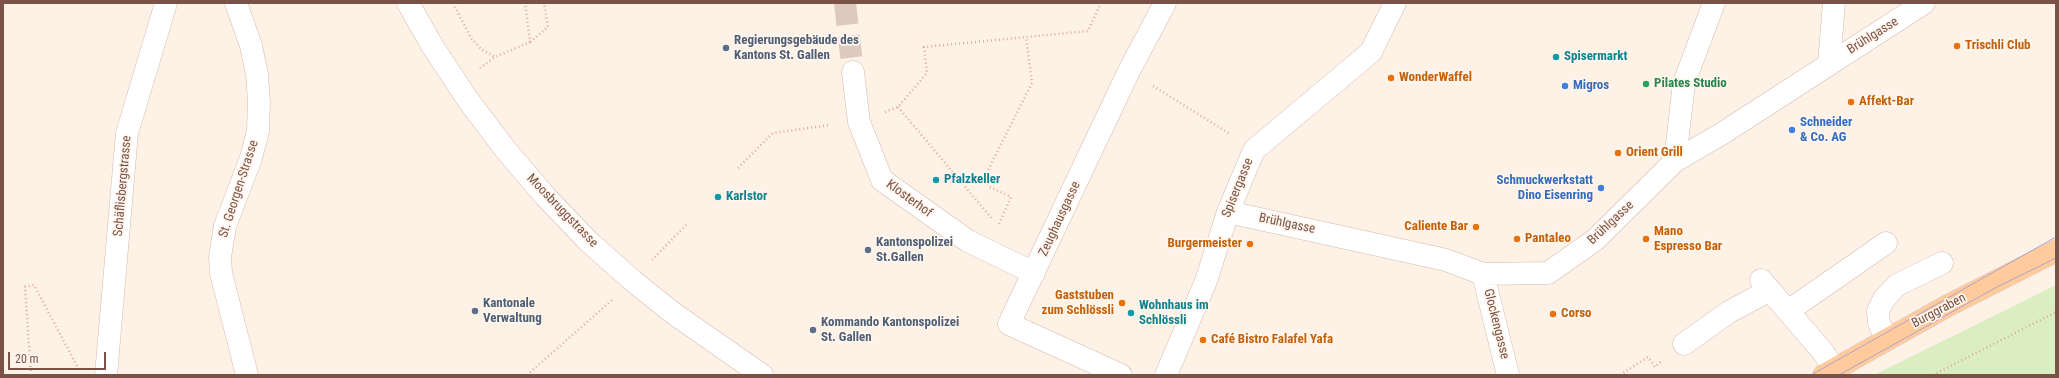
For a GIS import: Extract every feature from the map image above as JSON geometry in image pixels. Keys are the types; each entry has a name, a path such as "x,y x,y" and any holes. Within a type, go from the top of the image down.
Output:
{"main road":[{"name":"Burggraben","path":"1829,372 1950,305 2056,251"}],"street":[{"name":"Schäflisbergstrasse","path":"106,375 127,133 166,3"},
{"name":"St. Georgen-Strasse","path":"236,3 251,46 258,74 258,131 251,158 225,226 220,257 222,274 247,375"},
{"name":"Moosbruggstrasse","path":"408,3 433,47 454,79 505,149 545,196 588,241 673,314 762,375"},
{"name":"Zeughausgasse","path":"1121,375 1009,324 1129,71 1164,3"},
{"name":"Spisergasse","path":"1166,375 1206,281 1228,212 1254,150 1371,52 1395,3"},
{"path":"1675,161 1684,83 1714,3"},
{"path":"1829,64 1834,3"},
{"name":"Brühlgasse","path":"1228,212 1446,260 1483,274 1548,273 1595,240 1675,161 1723,134 1924,3"},
{"name":"Klosterhof","path":"854,72 859,122 882,180 968,241 1034,273"},
{"path":"1788,312 1886,243"},
{"path":"1887,340 1878,323 1878,312 1884,299 1897,285 1942,263"},
{"name":"Glockengasse","path":"1483,274 1508,375"},
{"path":"1684,344 1766,285 1823,352 1829,372"}],"path":[{"path":"452,3 471,38 481,49 495,57 530,42 548,26 544,3"},
{"path":"525,3 530,42"},
{"path":"738,168 773,133 859,122 898,107 927,73 924,47 1088,30 1101,3"},
{"path":"898,107 998,226 1011,197 988,186 986,174 1032,83 1026,37"},
{"path":"1162,92 1254,150"},
{"path":"662,249 688,223"},
{"path":"527,375 633,281"},
{"path":"31,375 25,287 34,285 78,368"},
{"path":"1933,375 2056,312"},
{"path":"1620,375 1648,357 1655,367 1684,344"}],"green space":[{"path":"2056,285 2056,375 1874,375"}],"tunnel":[{"path":"845,3 853,72"}],"tram line":[{"path":"1811,375 2056,237"},
{"path":"1839,375 1995,288 2056,258"}],"place":[{"name":"Trischli Club","path":"1957,46"},
{"name":"Regierungsgebäude des Kantons St. Gallen","path":"726,48"},
{"name":"Spisermarkt","path":"1556,57"},
{"name":"WonderWaffel","path":"1391,78"},
{"name":"Pilates Studio","path":"1646,84"},
{"name":"Migros","path":"1565,86"},
{"name":"Affekt-Bar","path":"1851,102"},
{"name":"Schneider & Co. AG","path":"1792,130"},
{"name":"Orient Grill","path":"1618,153"},
{"name":"Pfalzkeller","path":"936,180"},
{"name":"Schmuckwerkstatt Dino Eisenring","path":"1601,188"},
{"name":"Karlstor","path":"718,197"},
{"name":"Caliente Bar","path":"1476,227"},
{"name":"Pantaleo","path":"1517,239"},
{"name":"Mano Espresso Bar","path":"1646,239"},
{"name":"Burgermeister","path":"1250,244"},
{"name":"Kantonspolizei St.Gallen","path":"868,250"},
{"name":"Gaststuben zum Schlössli","path":"1122,303"},
{"name":"Kantonale Verwaltung","path":"475,311"},
{"name":"Wohnhaus im Schlössli","path":"1131,313"},
{"name":"Corso","path":"1553,314"},
{"name":"Kommando Kantonspolizei St. Gallen","path":"813,330"},
{"name":"Café Bistro Falafel Yafa","path":"1203,340"}]}
